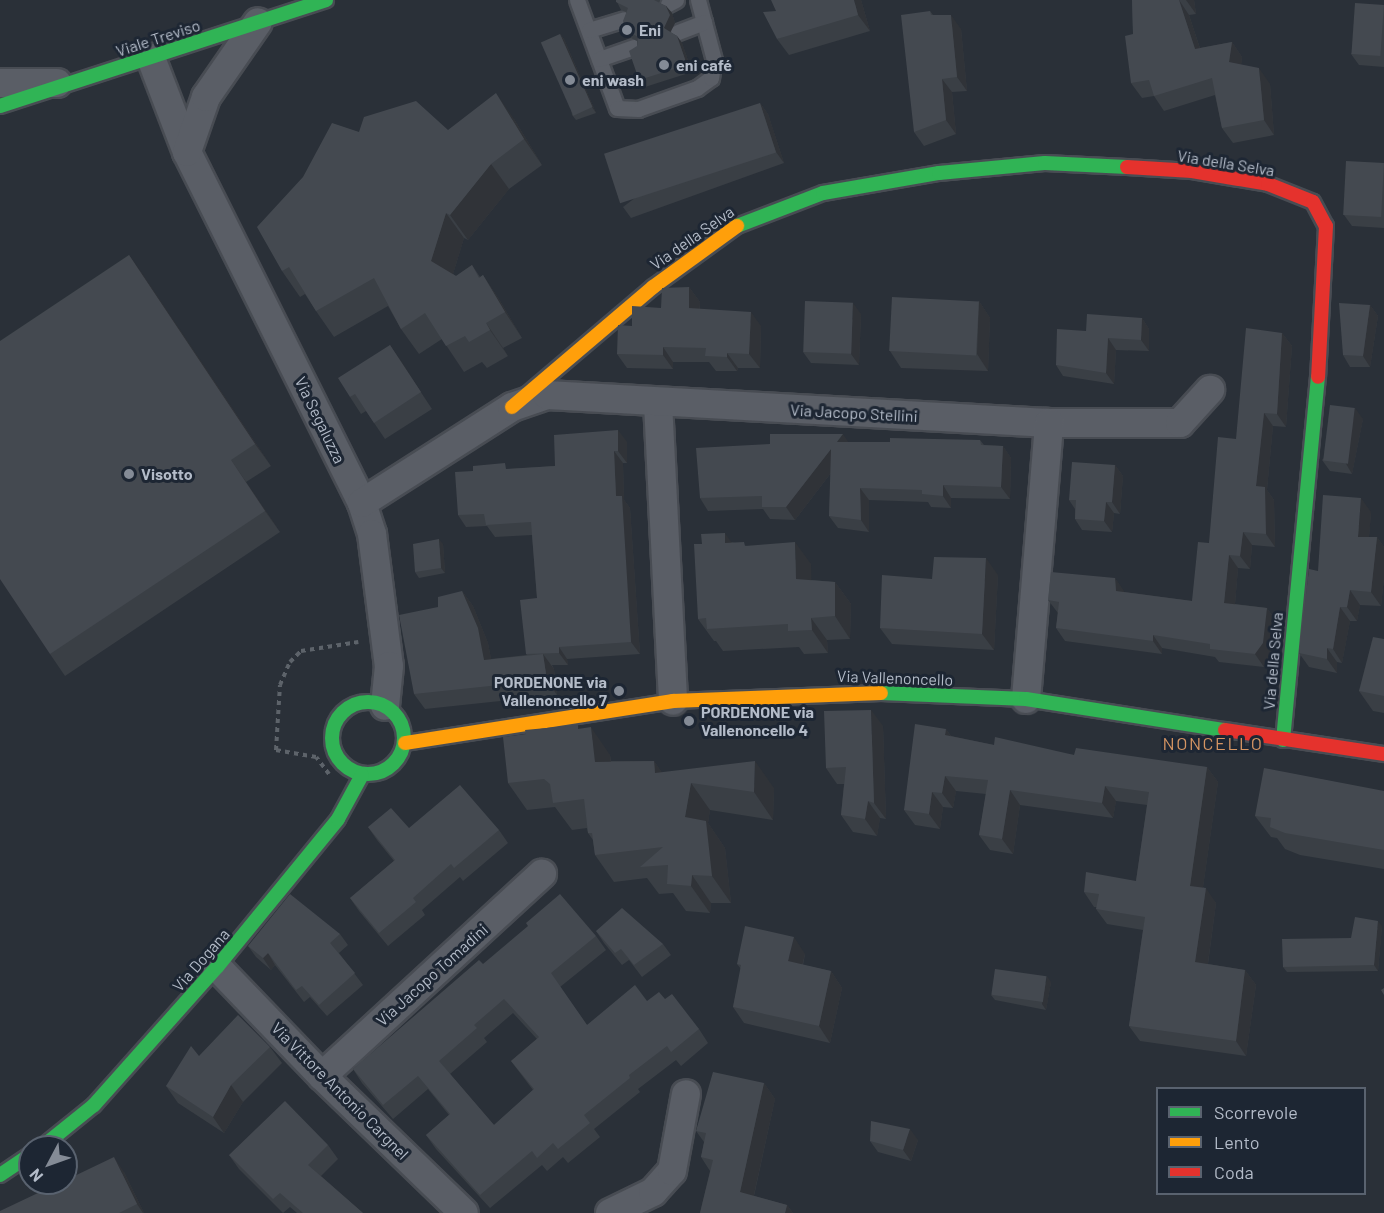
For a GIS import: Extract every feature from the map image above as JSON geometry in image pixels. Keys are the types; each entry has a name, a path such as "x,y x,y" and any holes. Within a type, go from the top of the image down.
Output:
{"street":[{"name":"Viale Treviso","path":"0,106 326,0"},
{"path":"187,152 206,97 258,22"},
{"name":"Via Segaluzza","path":"151,58 187,152 362,503 372,534 390,666 385,706"},
{"path":"0,83 71,83"},
{"name":"Via della Selva","path":"653,287 745,220 823,193 939,173 1045,163 1192,171 1268,184 1313,202 1326,226 1318,382 1283,740"},
{"name":"Via Jacopo Stellini","path":"362,503 512,407 653,287"},
{"name":"Via Jacopo Stellini","path":"512,407 547,395 658,403 1049,423 1180,423 1210,390"},
{"path":"658,403 673,701"},
{"path":"1026,699 1049,423"},
{"name":"Via Vallenoncello","path":"405,743 673,701 846,692 1026,699 1384,754"},
{"path":"360,702 385,706 400,721 405,743 394,764 385,771 362,774 350,770 333,752 333,726 349,707 360,702"},
{"name":"Via Dogana","path":"57,1135 94,1105 217,967 338,819 362,774"},
{"name":"Via Jacopo Tomadini","path":"322,1076 542,874"},
{"name":"Via Vittore Antonio Cargnel","path":"217,967 322,1076 464,1213"},
{"path":"609,1213 653,1192 672,1171 686,1094"},
{"path":"0,1176 18,1163"}],"lane":[{"path":"578,0 617,108 638,109 697,88 711,78 714,60 698,0"},
{"path":"589,30 624,19"},
{"path":"678,33 704,22"},
{"path":"599,59 634,46"}],"path":[{"path":"332,783 316,758 276,750 280,685 290,662 301,651 386,637"}],"building":[{"path":"616,0 654,0 666,6 670,15 664,28 677,36 687,65 639,80 629,51 637,46 638,37 626,30 623,21 628,8"},
{"path":"771,0 854,0 858,15 777,39 763,12 776,11"},
{"path":"1132,0 1179,0 1195,49 1232,42 1229,62 1259,68 1264,120 1222,128 1212,78 1154,96 1149,80 1131,83 1125,36 1133,34"},
{"path":"1355,3 1384,5 1380,56 1351,54"},
{"path":"930,11 931,15 951,15 957,77 942,79 946,120 914,132 901,15"},
{"name":"eni wash","path":"560,34 593,107 573,116 541,43"},
{"path":"496,93 524,139 491,164 450,215 446,213 431,261 456,276 472,265 479,278 483,275 505,312 486,323 490,330 469,342 465,336 446,346 425,313 401,329 374,278 316,311 289,267 282,271 257,227 303,177 332,123 359,132 364,117 416,101 448,130"},
{"path":"760,103 776,152 620,203 604,154"},
{"path":"1346,161 1384,163 1381,217 1343,215"},
{"name":"Visotto","path":"129,255 255,444 231,460 265,511 50,654 0,579 0,341"},
{"path":"689,287 689,308 751,312 749,354 727,353 727,357 705,356 706,348 663,347 663,355 617,354 618,325 632,326 632,306 661,308 662,288"},
{"path":"892,297 979,302 976,355 889,351"},
{"path":"805,301 853,303 851,354 803,352"},
{"path":"1339,303 1370,305 1363,356 1343,355"},
{"path":"1087,314 1142,318 1141,340 1108,338 1106,373 1056,365 1057,329 1086,331"},
{"path":"1246,328 1282,333 1277,414 1264,413 1256,486 1265,487 1266,534 1243,532 1240,556 1229,555 1224,603 1267,608 1263,643 1255,654 1210,649 1210,644 1153,635 1153,641 1056,628 1059,602 1048,600 1051,572 1115,578 1116,591 1192,601 1198,542 1209,543 1218,437 1236,439"},
{"path":"390,345 421,392 374,423 355,394 350,397 338,378"},
{"path":"1330,405 1355,408 1348,464 1323,461"},
{"path":"618,430 618,451 614,451 616,496 622,496 631,642 559,647 559,653 526,654 520,600 537,598 531,522 486,525 484,514 458,515 455,472 473,471 473,466 505,463 506,469 555,466 554,435"},
{"path":"770,434 843,434 837,442 890,442 890,438 980,440 981,445 1003,446 1001,487 943,485 943,496 922,494 922,490 860,488 861,520 829,516 831,449 786,507 762,507 762,496 700,498 696,448 770,444"},
{"path":"1072,462 1115,465 1112,502 1106,502 1104,521 1075,519 1076,500 1069,500"},
{"path":"1323,495 1361,498 1358,537 1377,537 1371,592 1350,590 1347,607 1340,607 1333,649 1327,648 1327,659 1299,653 1309,569 1318,571"},
{"path":"725,533 725,543 744,542 745,546 795,542 796,579 835,582 835,616 811,618 812,630 788,631 788,624 707,629 706,618 698,619 694,544 702,544 701,534"},
{"path":"439,539 441,568 415,572 413,544"},
{"path":"934,557 986,558 982,634 880,628 882,575 932,579"},
{"path":"462,591 478,628 484,660 543,654 547,680 414,694 399,615 438,607 438,597"},
{"path":"1373,637 1384,639 1384,696 1359,691"},
{"path":"871,710 874,803 868,801 865,819 841,815 846,767 826,768 824,711"},
{"path":"915,724 946,729 945,735 994,745 995,737 1074,755 1076,748 1207,767 1190,886 1206,888 1195,962 1245,970 1236,1041 1129,1026 1145,917 1096,909 1099,894 1084,892 1086,872 1136,881 1149,792 1105,786 1102,803 1010,790 1002,839 979,835 988,780 945,776 942,793 932,792 929,814 904,810"},
{"path":"578,725 578,729 591,727 595,762 654,761 655,773 755,761 754,792 691,783 685,817 706,821 712,876 692,875 691,886 667,884 668,865 640,867 663,847 595,855 592,833 588,833 584,799 553,803 550,784 544,779 508,783 503,737 526,734 525,730"},
{"path":"1264,768 1384,791 1384,850 1285,833 1270,827 1271,818 1255,816"},
{"path":"460,785 499,830 454,868 451,864 413,898 416,902 379,933 350,898 395,860 368,827 391,808 409,828"},
{"path":"290,894 340,934 330,943 355,973 319,1005 302,986 296,990 268,953 263,958 248,946"},
{"path":"560,894 596,936 551,973 587,1025 635,985 647,1001 659,992 665,999 672,994 699,1029 671,1052 667,1046 629,1075 630,1078 584,1115 590,1123 558,1149 553,1143 537,1158 532,1151 480,1195 426,1135 450,1114 418,1076 383,1105 353,1069 479,960 483,964 528,926 526,923","holes":["504,999 539,1037 511,1061 534,1089 494,1125 439,1061 477,1028 474,1025"]},
{"path":"622,908 663,944 634,965 621,949 615,953 596,931"},
{"path":"1355,917 1378,921 1374,965 1283,967 1282,939 1351,938"},
{"path":"745,926 794,937 788,961 831,971 819,1026 733,1007 741,965 737,964"},
{"path":"995,969 1046,976 1043,1002 991,995"},
{"path":"238,1015 270,1047 231,1085 213,1117 166,1086 191,1046 199,1056"},
{"path":"713,1072 764,1083 740,1192 787,1205 785,1213 700,1213 713,1160 701,1157 706,1133 696,1131"},
{"path":"285,1101 328,1145 308,1165 363,1213 303,1213 280,1193 273,1199 229,1155"},
{"path":"871,1121 910,1129 903,1150 870,1141"},
{"path":"114,1157 137,1204 119,1213 0,1213 34,1195 78,1195 78,1174"}],"traffic: fast":[{"path":"0,106 326,0"},
{"path":"737,226 823,193 939,173 1045,163 1127,167"},
{"path":"1283,740 1318,377"},
{"path":"881,693 1026,699 1225,730"},
{"path":"375,702 394,712 402,724 404,738 402,752 394,764 382,772 361,774 342,764 334,752 332,731 342,712 354,704 375,702"},
{"path":"57,1135 94,1105 217,967 338,819 362,775"},
{"path":"0,1175 18,1163"}],"traffic: slow":[{"path":"512,407 653,287 737,226"},
{"path":"405,743 673,701 881,693"}],"traffic: jam":[{"path":"1127,167 1192,171 1268,184 1313,202 1326,226 1318,377"},
{"path":"1225,730 1384,754"}],"place":[{"name":"Eni","path":"627,30"},
{"name":"eni café","path":"664,65"},
{"name":"eni wash","path":"570,80"},
{"name":"Visotto","path":"129,474"},
{"name":"PORDENONE via Vallenoncello 7","path":"619,691"},
{"name":"PORDENONE via Vallenoncello 4","path":"689,721"}],"district":[{"name":"NONCELLO","path":"1213,743"}]}
